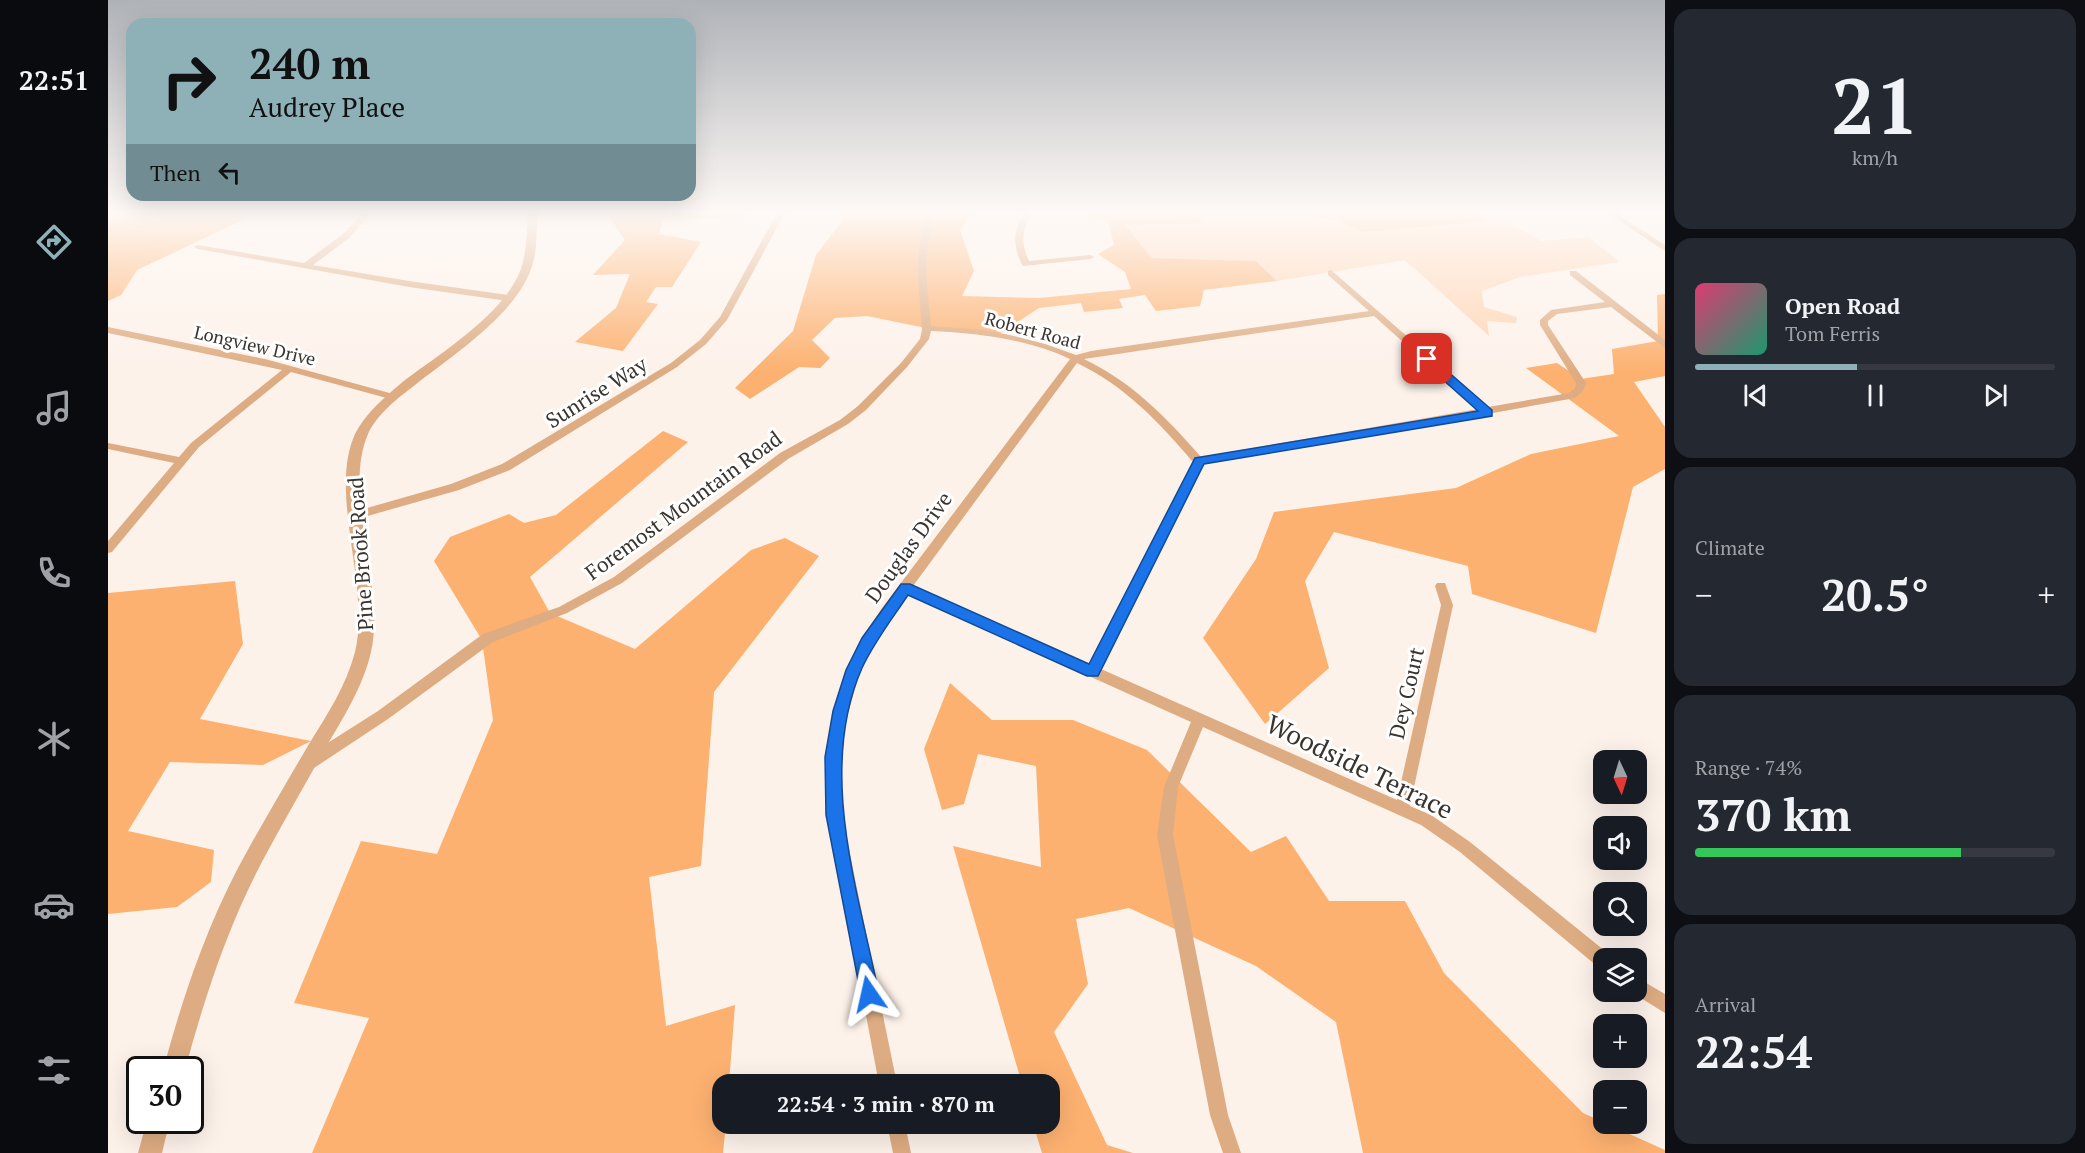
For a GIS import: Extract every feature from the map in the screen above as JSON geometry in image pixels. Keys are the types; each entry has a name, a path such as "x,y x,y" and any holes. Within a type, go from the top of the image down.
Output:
{"street":[{"path":"299,265 508,298"},
{"name":"Pine Brook Road","path":"178,1056 199,979 223,919 247,870 350,687 366,639 367,613 354,483 358,441 367,425 394,397 508,298 526,265"},
{"name":"Sunrise Way","path":"357,515 454,487 506,467 674,365 703,342 724,318 753,265"},
{"path":"920,265 927,328"},
{"path":"1019,271 1025,265"},
{"path":"1331,273 1488,413"},
{"path":"1573,273 1665,345"},
{"path":"1093,672 1199,462 1563,399 1578,392 1581,383 1544,325 1544,320 1554,312 1612,304"},
{"path":"1077,358 1091,354 1375,313"},
{"name":"Robert Road","path":"927,328 994,334 1077,358 1093,366 1142,400 1199,462"},
{"name":"Foremost Mountain Road","path":"306,765 383,715 488,638 563,610 618,580 784,456 844,422 862,408 904,365 924,339 927,328"},
{"name":"Longview Drive","path":"108,330 290,368 394,397"},
{"name":"Douglas Drive","path":"886,1074 835,815 833,757 837,725 853,670 867,642 1023,426 1069,365 1077,358"},
{"path":"108,549 179,461 226,418 290,368"},
{"path":"108,446 179,461"},
{"name":"Dey Court","path":"1402,808 1447,605 1441,586"},
{"name":"Woodside Terrace","path":"906,588 1426,820 1465,847 1593,952"},
{"path":"1199,719 1171,787 1165,835 1219,1115 1232,1153"},
{"path":"1647,992 1665,1004"},
{"path":"150,1153 155,1134"},
{"path":"898,1134 902,1153"}],"shaded area":[{"path":"108,265 148,265 137,270 121,295 108,301"},
{"path":"602,265 686,265 672,287 656,287 646,302 658,304 623,351 575,342 616,308 630,274 593,275"},
{"path":"813,265 972,265 974,271 962,296 1039,298 1131,289 1125,272 1114,265 1260,265 1277,281 1204,290 1200,306 1156,311 1145,295 1119,299 1123,308 1084,312 1081,303 1039,308 996,336 926,328 867,316 835,318 812,340 830,358 820,368 799,367 750,399 735,388 793,331"},
{"path":"1260,265 1376,265 1277,281"},
{"path":"1410,265 1600,265 1520,277 1482,291 1484,307 1517,317 1516,323 1487,321 1489,336"},
{"path":"1665,294 1665,376 1634,382 1665,427 1665,469 1633,487 1596,633 1472,594 1468,566 1334,532 1305,581 1329,668 1265,724 1203,638 1256,559 1274,512 1456,488 1531,454 1619,436 1526,368 1557,363 1581,379 1614,374 1612,349 1658,341 1657,295"},
{"path":"663,431 688,442 530,577 550,613 635,649 751,550 785,538 819,556 714,692 701,866 649,877 666,1026 735,1005 730,1074 712,1074 712,1134 725,1134 723,1153 312,1153 369,1018 294,1003 361,841 437,854 493,720 482,640 434,561 450,537 509,514 524,523 556,515"},
{"path":"235,581 243,644 200,719 311,741 263,765 170,762 128,831 214,850 211,882 177,907 108,914 108,593"},
{"path":"950,683 992,720 1073,720 1147,750 1251,852 1286,836 1329,901 1405,901 1444,973 1583,1113 1593,1118 1593,1134 1630,1134 1665,1150 1665,1153 1363,1153 1336,1022 1256,966 1129,908 1076,919 1088,984 1054,1032 1107,1145 1133,1153 1042,1153 1036,1134 1060,1134 1060,1074 1019,1074 953,846 1041,867 1036,766 978,754 964,804 942,810 924,749"}],"waterway":[{"path":"108,269 117,265"}],"route":[{"path":"869,994 835,815 832,784 833,757 837,725 853,670 867,642 906,588 1093,672 1199,461 1488,413 1427,359"}]}
